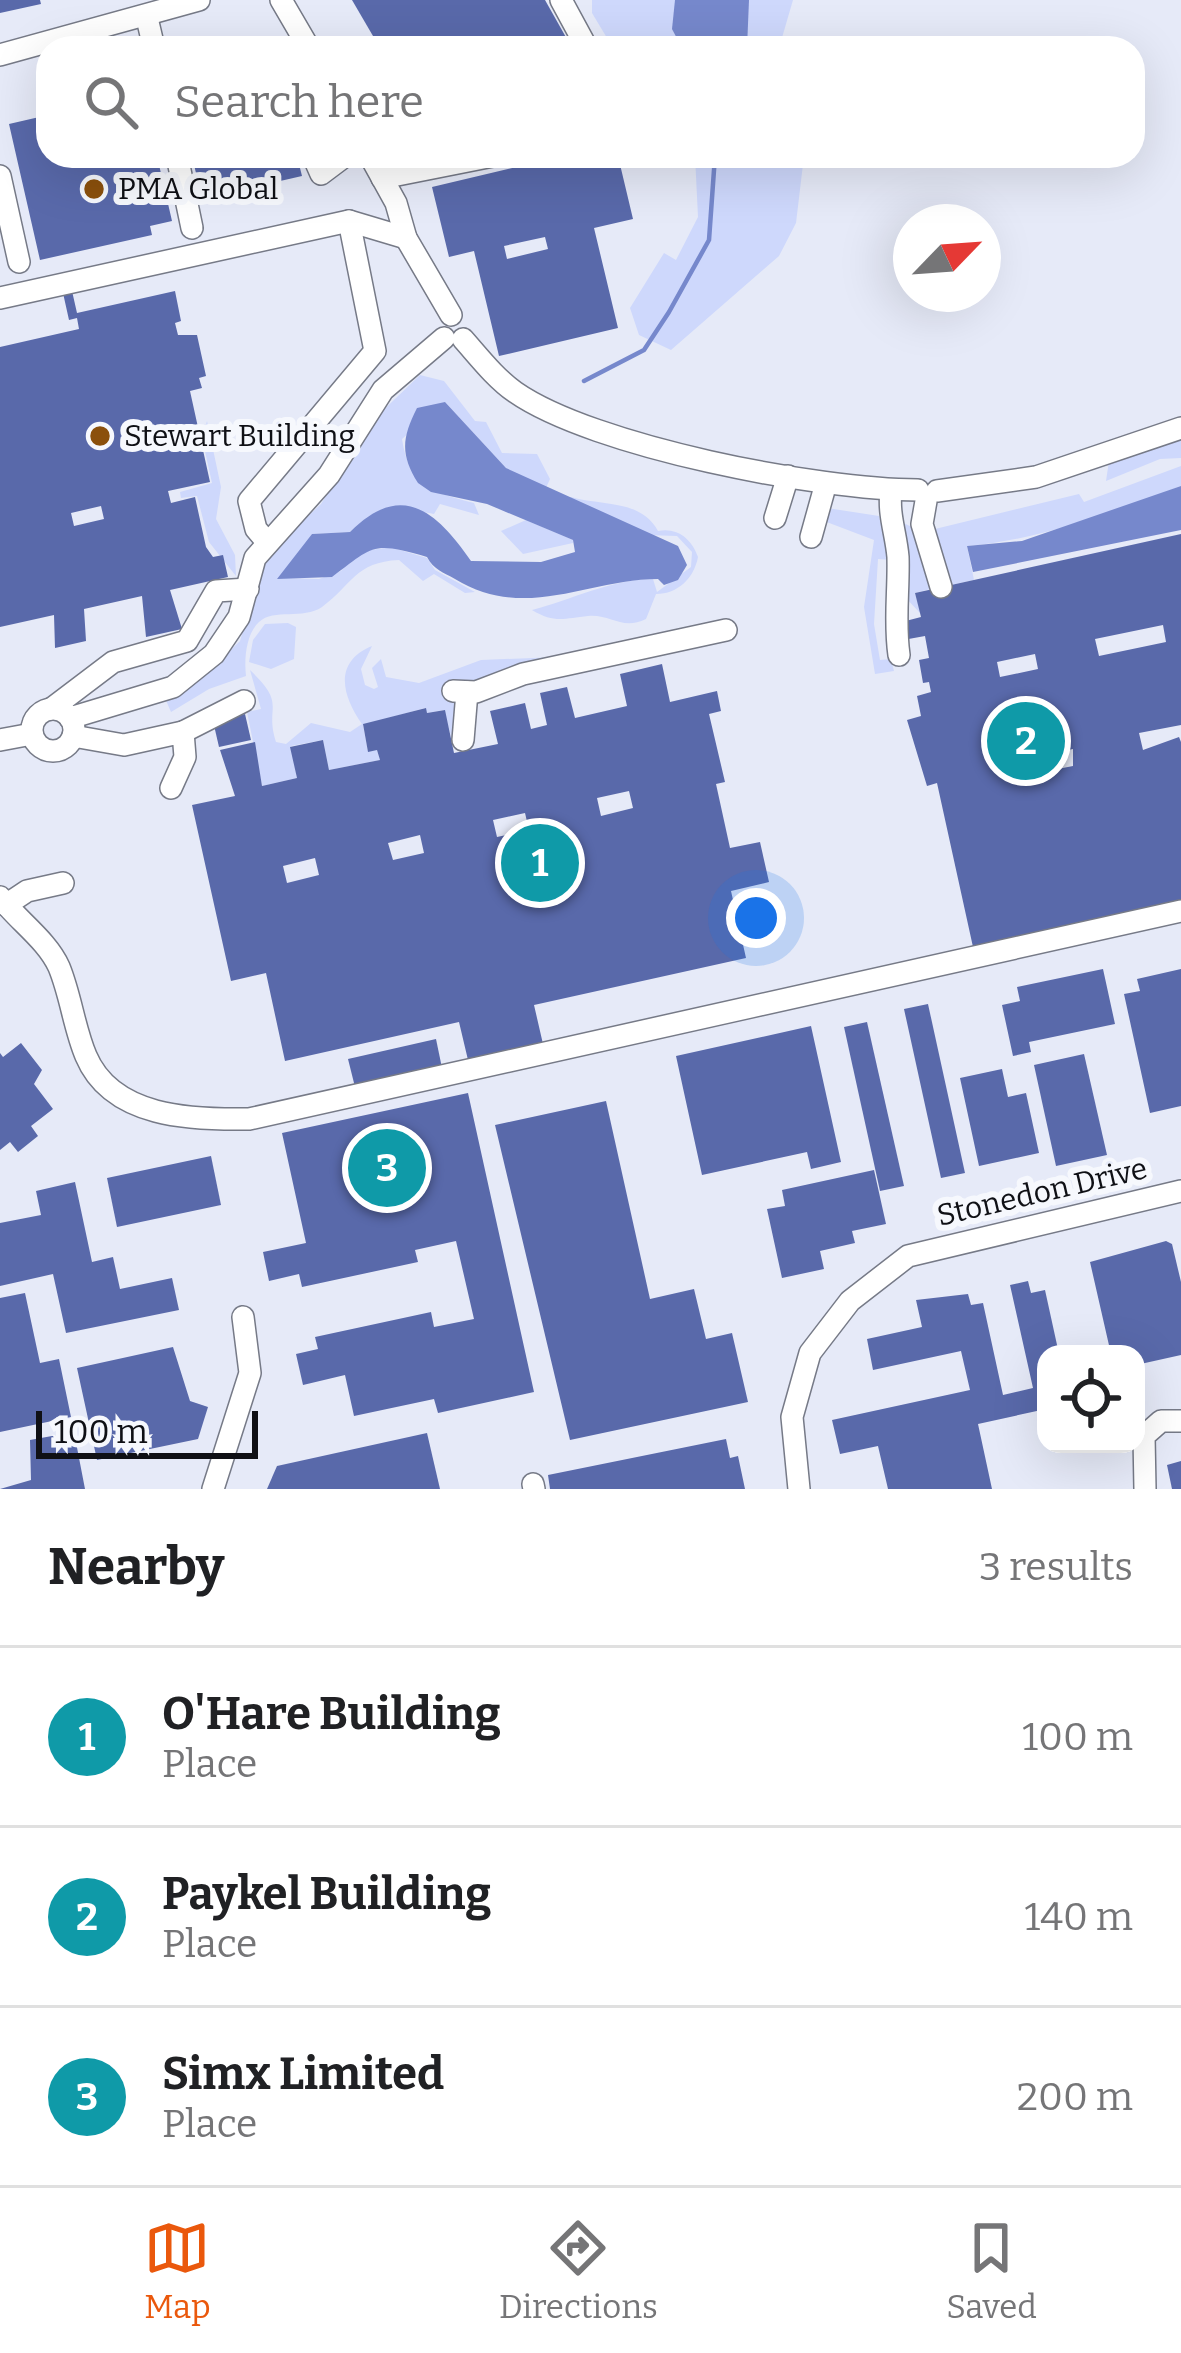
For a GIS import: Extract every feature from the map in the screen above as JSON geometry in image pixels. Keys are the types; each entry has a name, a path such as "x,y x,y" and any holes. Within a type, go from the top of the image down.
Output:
{"street":[{"path":"75,36 197,0"},
{"path":"281,0 302,36"},
{"path":"561,0 580,36"},
{"path":"147,18 151,36"},
{"path":"0,55 36,46"},
{"path":"179,168 192,228"},
{"path":"377,168 453,331 510,389 573,424 788,476 927,494 1036,477 1181,428"},
{"path":"382,178 432,168"},
{"path":"0,176 19,262"},
{"path":"0,298 349,221 406,238"},
{"path":"267,542 256,530 249,501 375,351 349,221"},
{"path":"32,734 34,720 65,721 173,687 190,674 230,634 255,558 329,475 383,390 453,331"},
{"path":"775,518 788,476"},
{"path":"811,537 826,483"},
{"path":"891,490 888,515 898,554 893,620 899,655"},
{"path":"927,494 922,524 941,587"},
{"path":"32,734 48,751 63,748 65,721 113,662 187,641 216,591 248,589"},
{"path":"463,740 460,691 726,630"},
{"path":"65,721 124,745 182,732 244,701"},
{"path":"171,788 185,758 182,732"},
{"path":"0,740 32,734"},
{"path":"64,883 3,901 57,962 86,1058 100,1079 151,1110 210,1120 248,1119 1181,911"},
{"name":"Stonedon Drive","path":"799,1489 792,1417 810,1353 850,1301 879,1278 908,1256 969,1238 1181,1191"},
{"path":"213,1489 250,1373 243,1318"},
{"path":"1145,1489 1144,1436 1161,1421 1181,1421"}],"shaded area":[{"path":"592,0 793,0 782,36 606,36 592,13"},
{"path":"696,168 803,168 796,223 779,256 671,350 639,335 630,308 664,253 676,260 698,217"},
{"path":"420,375 444,381 475,421 486,422 502,453 537,454 550,479 545,490 506,468 445,402 402,439 405,455 424,485 474,503 479,515 440,504 434,514 389,510 369,517 350,532 312,534 287,578 319,579 341,571 358,552 390,547 427,558 435,570 475,592 465,593 434,574 423,581 399,560 373,565 314,611 259,622 247,647 246,676 209,689 171,712 165,698 208,672 240,641 264,557 321,504 372,421"},
{"path":"207,421 221,487 216,519 235,555 236,576 209,542 197,496 181,498 180,492 212,483 202,438"},
{"path":"1181,437 1181,458 1160,459 1106,481 1109,461"},
{"path":"1181,466 1181,486 1155,496 1050,531 967,546 974,580 951,585 935,529 1079,494 1084,502"},
{"path":"564,499 631,509 658,531 677,533 692,545 698,557 693,572 678,588 656,594 646,619 623,623 596,616 554,619 532,610 637,580 653,579 657,592 691,567 692,552 677,536 646,535"},
{"path":"827,508 879,516 892,560 878,559 874,624 880,660 891,659 894,671 875,674 864,607 874,540 824,521"},
{"path":"526,520 573,543 523,554 501,531"},
{"path":"897,520 914,528 934,588 915,593 921,614 904,596"},
{"path":"265,624 296,627 294,659 271,669 249,662 253,640"},
{"path":"372,646 361,669 365,685 374,689 378,687 372,668 381,659 386,677 419,683 481,660 558,657 448,695 456,706 460,738 452,740 444,710 427,713 425,708 363,725 368,751 377,750 380,760 329,770 323,740 291,746 297,778 262,786 247,712 261,709 250,670 272,699 276,742 286,744 311,723 350,732 362,724 346,691 346,670"}],"water":[{"path":"675,0 749,0 748,36 676,36"},
{"path":"445,402 506,468 678,546 687,565 678,580 507,597 455,579 427,557 383,548 366,553 332,577 277,579 312,534 350,532 369,516 402,505 445,528 471,561 541,562 575,552 573,540 487,504 431,492 418,483 406,454 408,428 417,408"},
{"path":"1181,486 1181,530 973,572 967,546 1022,541"}],"building":[{"path":"0,0 40,0 41,4 0,13"},
{"path":"352,0 545,0 565,36 373,36"},
{"name":"PMA Global","path":"36,118 36,168 160,168 172,221 150,226 152,235 40,260 9,124"},
{"path":"195,168 300,168 302,176 202,199"},
{"path":"512,168 621,168 633,219 594,228 618,328 499,356 474,251 449,257 432,187","holes":["545,237 548,249 507,259 504,246"]},
{"name":"Stewart Building","path":"72,291 77,313 175,291 181,321 175,323 178,335 197,335 206,376 199,378 202,388 190,391 210,482 168,491 171,503 195,497 206,547 213,557 223,555 228,577 170,590 182,629 146,637 142,596 84,609 86,641 55,648 54,615 0,627 0,347 79,329 77,318 69,320 63,293","holes":["101,506 104,519 74,526 71,513"]},
{"path":"1181,534 1181,725 1139,733 1143,750 1179,737 1181,742 1181,901 973,947 937,783 927,786 907,720 921,716 917,696 931,692 929,682 923,683 919,660 929,658 925,636 903,640 898,623 921,617 915,593","holes":["1163,625 1166,642 1099,656 1095,639","1035,654 1038,669 1000,677 997,662","1073,749 1073,766 1017,777 1013,761"]},
{"path":"662,664 670,702 717,691 721,711 709,714 725,782 716,784 730,848 760,842 769,882 731,891 746,958 534,1005 543,1044 468,1060 459,1022 285,1061 266,973 231,981 192,805 235,796 220,750 255,742 262,786 297,778 290,747 323,740 329,770 380,760 377,750 368,752 363,724 426,708 427,713 445,710 454,753 498,744 490,711 525,703 531,729 547,725 540,693 567,687 575,718 627,706 620,674","holes":["629,791 633,808 601,816 597,798","525,813 529,830 497,837 493,820","420,835 424,853 393,860 388,843","315,858 319,875 287,883 283,866"]},
{"path":"245,714 251,740 219,747 213,721"},
{"path":"1103,969 1115,1024 1029,1042 1031,1052 1013,1056 1002,1005 1020,1001 1017,987"},
{"path":"1181,969 1181,1106 1150,1113 1124,994 1140,991 1137,979"},
{"path":"928,1004 965,1173 941,1178 904,1009"},
{"path":"867,1022 904,1186 880,1191 844,1027"},
{"path":"811,1026 841,1162 811,1169 807,1152 702,1175 676,1056"},
{"path":"436,1039 442,1068 355,1087 348,1059"},
{"path":"21,1043 42,1070 34,1084 53,1109 31,1126 38,1136 18,1152 10,1142 0,1150 0,1053 3,1057"},
{"path":"1084,1054 1107,1155 1056,1166 1034,1065"},
{"path":"1002,1069 1008,1097 1026,1093 1039,1153 979,1166 960,1078"},
{"path":"468,1093 534,1392 438,1413 434,1399 354,1416 345,1375 303,1385 296,1354 318,1349 315,1337 431,1312 434,1327 474,1319 456,1241 415,1250 418,1262 302,1287 299,1274 269,1281 263,1252 306,1243 282,1133"},
{"path":"606,1101 650,1299 694,1289 706,1339 732,1333 748,1402 570,1440 495,1125"},
{"path":"211,1156 221,1205 117,1227 107,1178"},
{"path":"874,1170 886,1224 852,1231 855,1243 820,1251 824,1269 782,1278 767,1209 785,1206 782,1190"},
{"path":"75,1182 92,1262 113,1257 120,1289 172,1278 179,1310 66,1333 53,1274 0,1286 0,1223 41,1215 36,1191"},
{"path":"1166,1241 1172,1244 1181,1282 1181,1355 1145,1363 1145,1345 1109,1345 1090,1262"},
{"path":"1028,1281 1031,1293 1045,1290 1057,1345 1037,1345 1037,1411 978,1424 992,1489 888,1489 878,1446 840,1454 832,1420 970,1390 961,1351 873,1370 867,1339 922,1327 916,1300 968,1294 971,1305 983,1303 1003,1395 1033,1388 1010,1285"},
{"path":"25,1293 40,1363 59,1359 71,1417 0,1432 0,1298"},
{"path":"173,1347 190,1401 208,1407 198,1439 97,1460 77,1368"},
{"path":"74,1432 85,1489 0,1489 31,1480 30,1440"},
{"path":"427,1433 440,1489 267,1489 277,1466"},
{"path":"726,1439 730,1458 738,1456 745,1489 550,1489 548,1475"},
{"path":"1181,1461 1181,1489 1172,1489 1167,1465"}],"waterway":[{"path":"584,381 644,350 669,312 709,240 714,168"}],"place":[{"name":"PMA Global","path":"94,189"},
{"name":"Stewart Building","path":"100,436"},
{"name":"Paykel Building","path":"1026,741"},
{"name":"O'Hare Building","path":"540,863"},
{"name":"Simx Limited","path":"387,1168"}]}
